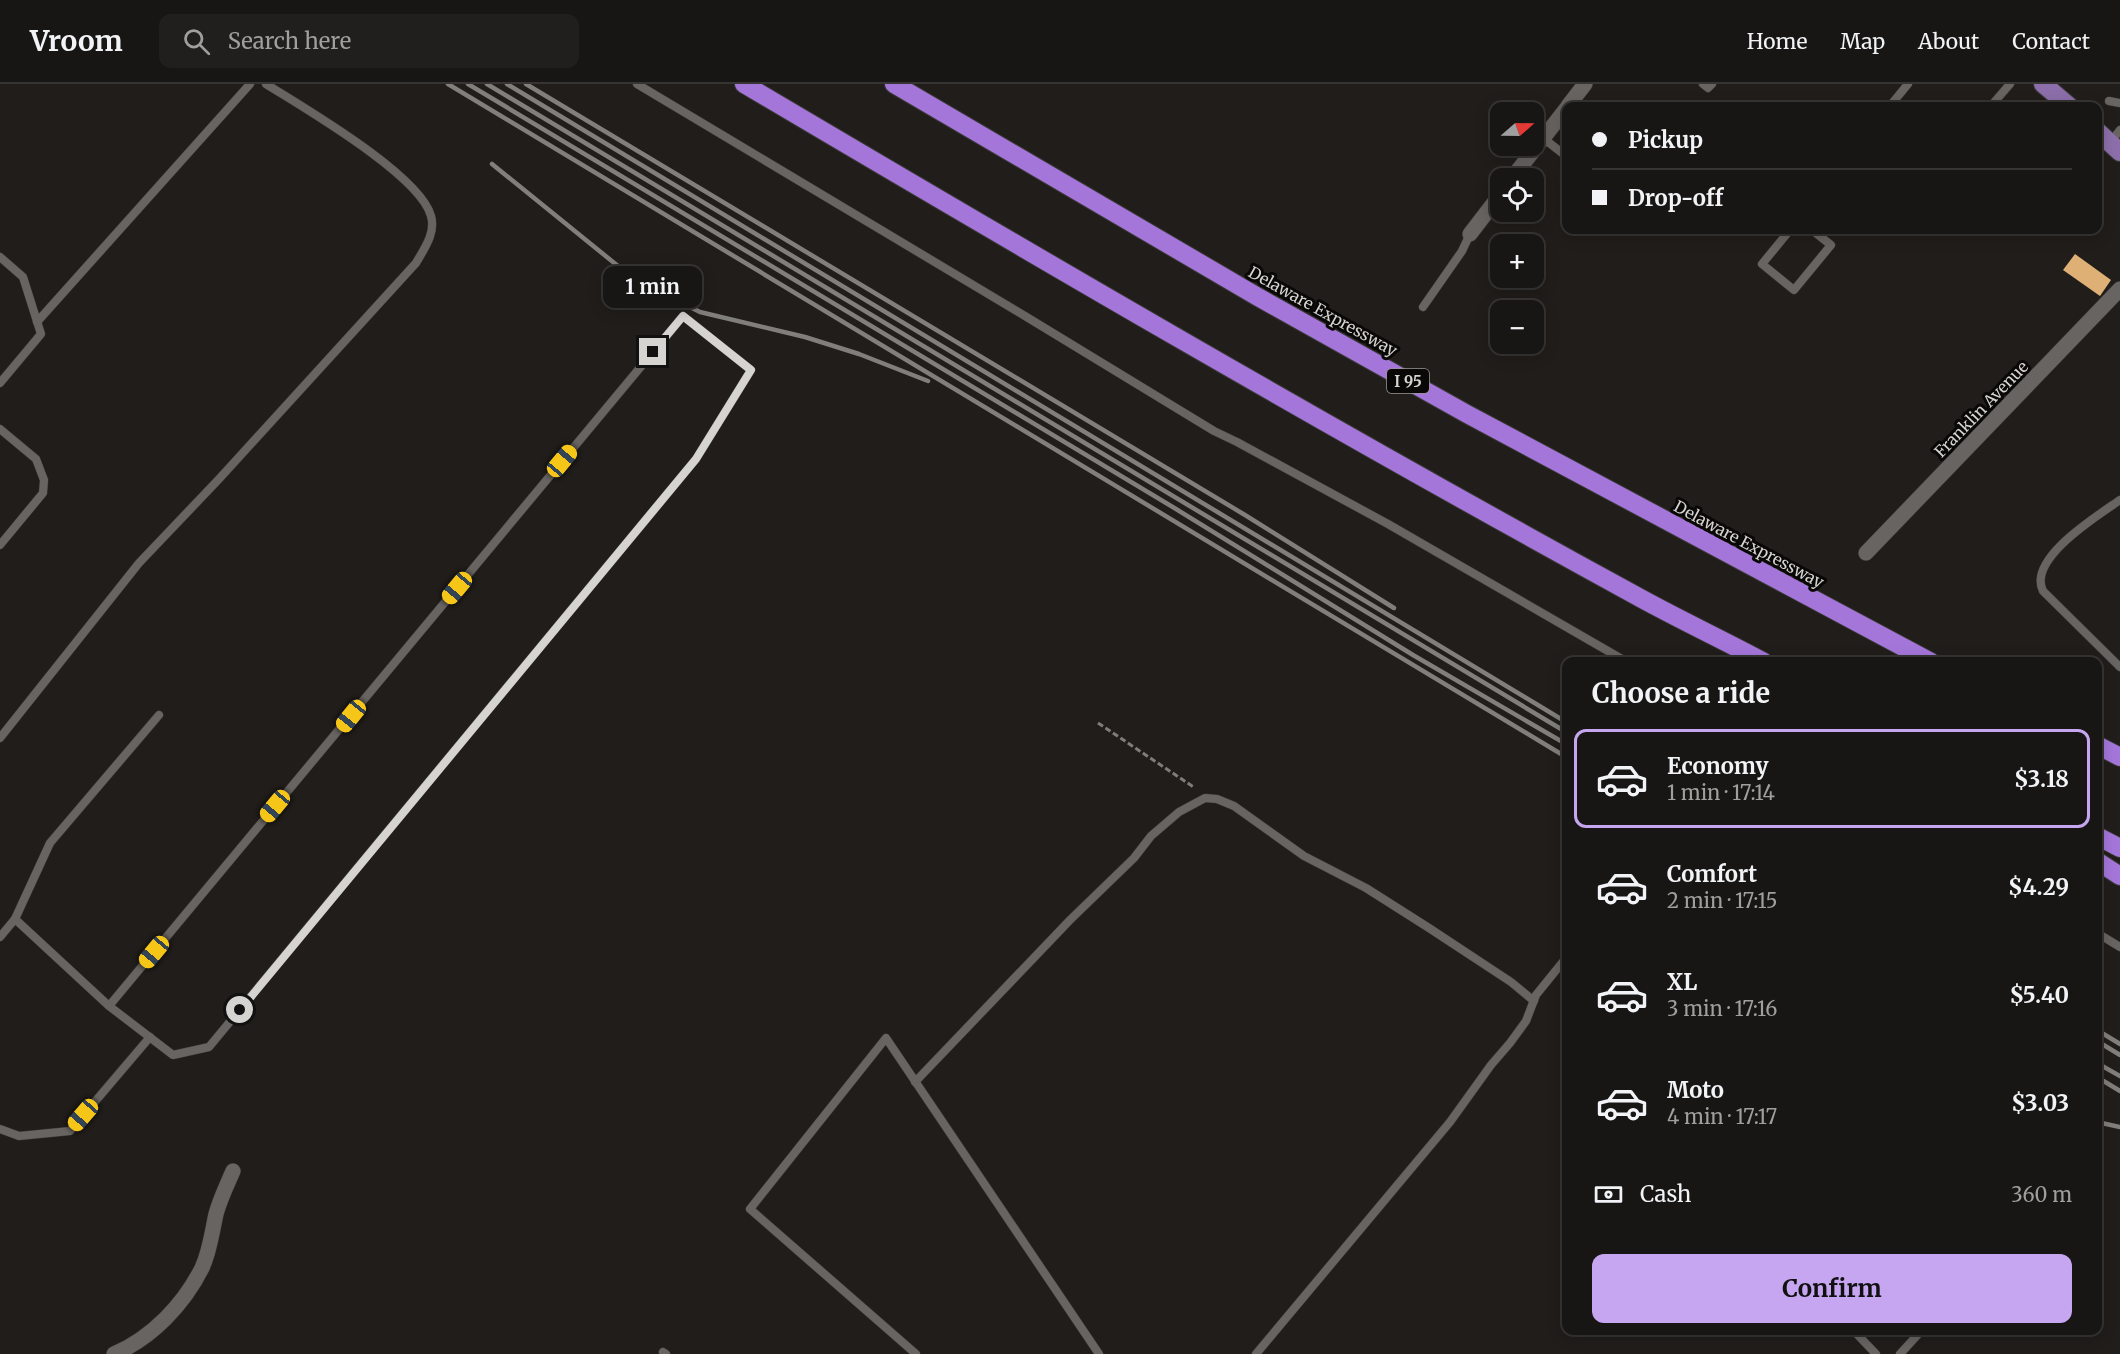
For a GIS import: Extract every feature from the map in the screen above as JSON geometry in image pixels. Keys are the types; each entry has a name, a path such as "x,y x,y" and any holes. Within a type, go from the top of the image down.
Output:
{"highway":[{"path":"744,84 1260,385 1635,596 1754,657"},
{"name":"Delaware Expressway","path":"894,84 1258,297 1457,409 1922,657"},
{"path":"2102,748 2120,757"},
{"path":"2102,839 2120,848"},
{"path":"2102,864 2120,876"}],"main road":[{"path":"2043,84 2064,102"}],"street":[{"path":"1572,102 1585,84"},
{"path":"1544,137 1562,114"},
{"path":"1520,168 1529,156"},
{"path":"1470,234 1490,208"},
{"name":"Franklin Avenue","path":"1866,553 2118,296"},
{"path":"114,1354 150,1333 171,1313 190,1288 202,1267 212,1240 217,1212 233,1171"}],"lane":[{"path":"37,322 250,84"},
{"path":"0,738 139,563 416,263 430,239 432,216 419,194 389,167 338,129 266,84"},
{"path":"636,84 1214,431 1388,524 1618,657"},
{"path":"1703,84 1708,88 1712,84"},
{"path":"1893,102 1908,84"},
{"path":"1994,102 2010,84"},
{"path":"2109,101 2120,103"},
{"path":"1544,139 1562,153"},
{"path":"1423,307 1462,251 1470,234"},
{"path":"1787,234 1762,264 1794,290 1831,245 1817,234"},
{"path":"0,257 23,277 41,334 0,383"},
{"path":"15,919 109,1006 173,1055 209,1047 696,459 751,370 683,316 109,1006"},
{"path":"0,429 36,459 44,480 43,493 0,545"},
{"path":"2120,500 2086,524 2062,545 2046,562 2039,584 2043,591 2120,667"},
{"path":"0,937 15,919 50,843 159,715"},
{"path":"915,1082 1070,920 1134,858 1150,836 1179,812 1205,798 1217,799 1234,806 1304,855 1366,888 1429,928 1511,982 1534,1001"},
{"path":"2102,936 2120,948"},
{"path":"1256,1354 1450,1122 1526,1021 1546,981 1562,963"},
{"path":"0,1129 19,1136 70,1131 150,1037"},
{"path":"916,1354 750,1209 886,1038 1099,1354"},
{"path":"1858,1335 1876,1354"},
{"path":"1900,1354 1917,1335"}],"path":[{"path":"1098,723 1190,783 1205,798"}],"building":[{"path":"2075,254 2111,280 2100,296 2063,270"}],"railway":[{"path":"448,84 1562,755"},
{"path":"468,84 1176,509 1413,655 1562,742"},
{"path":"487,84 1562,730"},
{"path":"507,84 1562,720"},
{"path":"526,84 1245,515 1394,608"},
{"path":"492,164 634,279 700,312 805,337 859,354 928,381"},
{"path":"2102,1033 2120,1044"},
{"path":"2102,1044 2120,1055"},
{"path":"2102,1066 2120,1076"},
{"path":"2102,1080 2120,1091"},
{"path":"2102,1123 2120,1127"}],"route":[{"path":"240,1010 696,459 751,370 683,316 653,352"}]}
